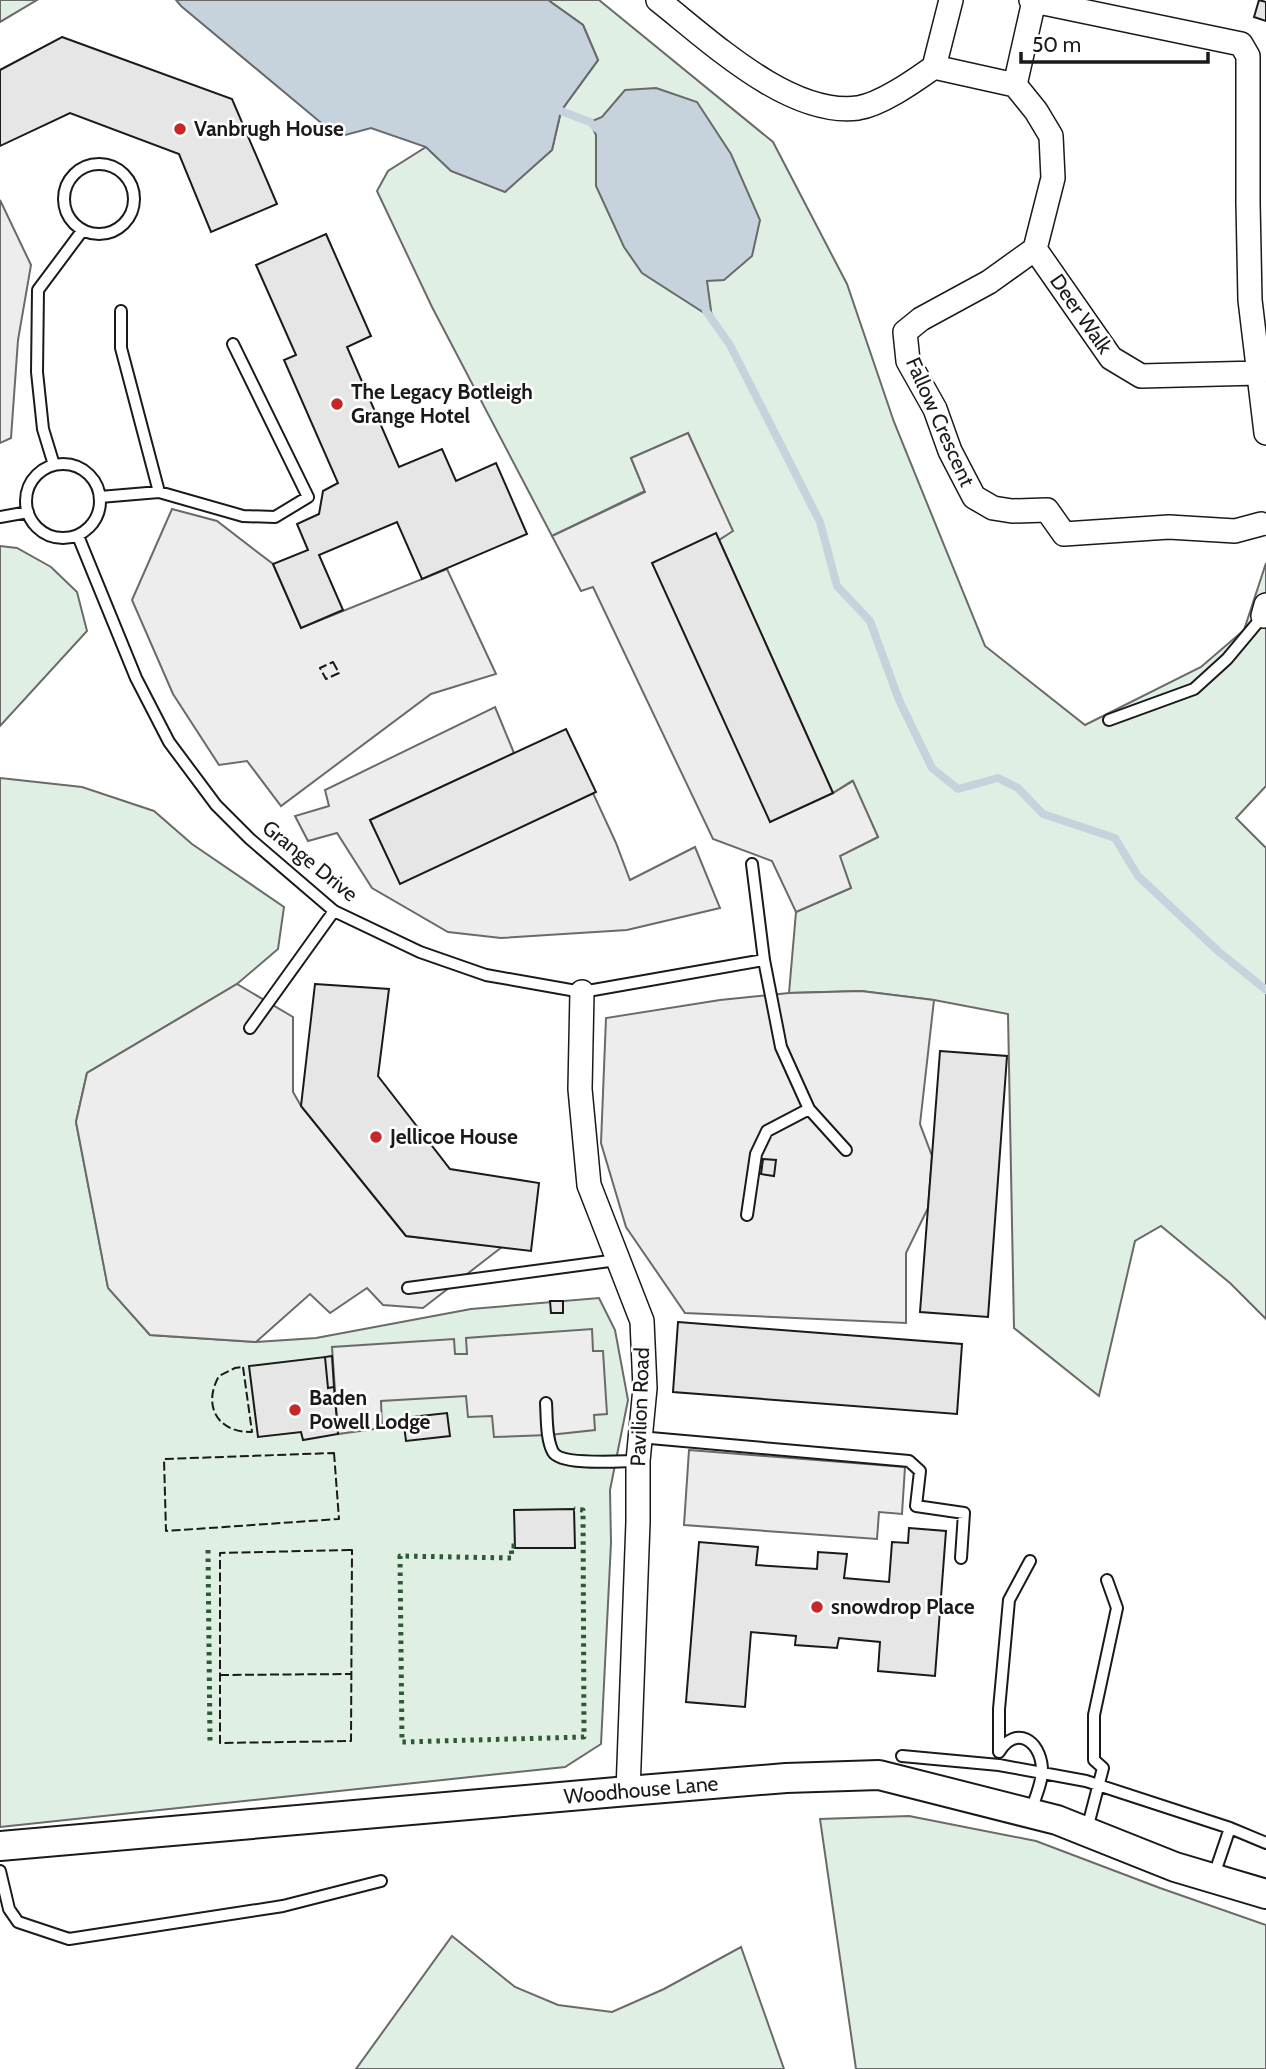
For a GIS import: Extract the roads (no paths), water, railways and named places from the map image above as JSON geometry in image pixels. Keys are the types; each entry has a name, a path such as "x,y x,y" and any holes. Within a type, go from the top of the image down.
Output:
{"street":[{"path":"658,0 757,78 818,105 859,108 897,92 934,67 951,0"},
{"path":"1015,85 1033,0 1103,8 1241,44 1248,56 1250,300 1266,432"},
{"path":"934,67 1015,85 1036,111 1051,136 1054,178 1035,249"},
{"name":"Deer Walk","path":"1035,249 1111,358 1141,376 1258,373"},
{"name":"Fallow Crescent","path":"1035,249 989,282 921,319 905,332 908,361 935,409 950,451 974,497 992,508 1012,511 1047,510 1064,534 1169,527 1235,531 1264,524"},
{"name":"Pavilion Road","path":"582,992 580,1089 589,1185 642,1321 645,1388 639,1437 628,1791"},
{"name":"Woodhouse Lane","path":"0,1846 786,1778 879,1776 1057,1820 1175,1867 1266,1894"}],"lane":[{"path":"92,164 118,170 127,178 133,190 133,209 127,220 118,229 106,234 82,231 66,215 63,193 67,182 80,169 92,164"},
{"path":"54,465 43,429 37,372 38,290 82,231"},
{"path":"121,311 121,348 159,492"},
{"path":"100,497 159,492 243,516 275,517 308,496 233,344"},
{"path":"66,464 79,468 97,485 99,510 88,529 78,536 65,539 53,537 33,523 28,512 28,488 43,470 54,465 66,464"},
{"path":"0,517 28,512"},
{"name":"Grange Drive","path":"78,536 136,678 169,742 216,805 250,839 334,911 420,952 486,975 582,992 764,960"},
{"path":"1109,720 1194,689 1227,659 1265,610"},
{"path":"752,864 764,960 781,1047 809,1109 846,1150"},
{"path":"250,1028 334,911"},
{"path":"747,1215 756,1154 768,1132 809,1109"},
{"path":"408,1288 617,1261"},
{"path":"546,1403 552,1451 557,1457 571,1461 638,1461"},
{"path":"639,1437 909,1461 920,1471 916,1506 964,1513 961,1558"},
{"path":"999,1765 999,1709 1009,1600 1030,1561"},
{"path":"1086,1832 1103,1768 1094,1760 1094,1715 1117,1608 1107,1580"},
{"path":"999,1751 1003,1745 1015,1738 1030,1740 1040,1752 1042,1773 1031,1814"},
{"path":"902,1756 999,1765 1099,1785 1230,1828 1266,1843"},
{"path":"1213,1878 1230,1828"},
{"path":"0,1871 9,1909 19,1922 69,1939 283,1906 380,1881"}],"waterway":[{"path":"561,111 590,122 596,128"},
{"path":"706,311 730,345 820,522 837,586 870,621 899,700 932,768 958,789 998,778 1018,788 1043,814 1115,838 1138,876 1218,951 1266,990"}],"place":[{"name":"Vanbrugh House","path":"180,129"},
{"name":"The Legacy Botleigh Grange Hotel","path":"337,404"},
{"name":"Jellicoe House","path":"376,1137"},
{"name":"Baden Powell Lodge","path":"295,1410"},
{"name":"snowdrop Place","path":"817,1607"}]}
